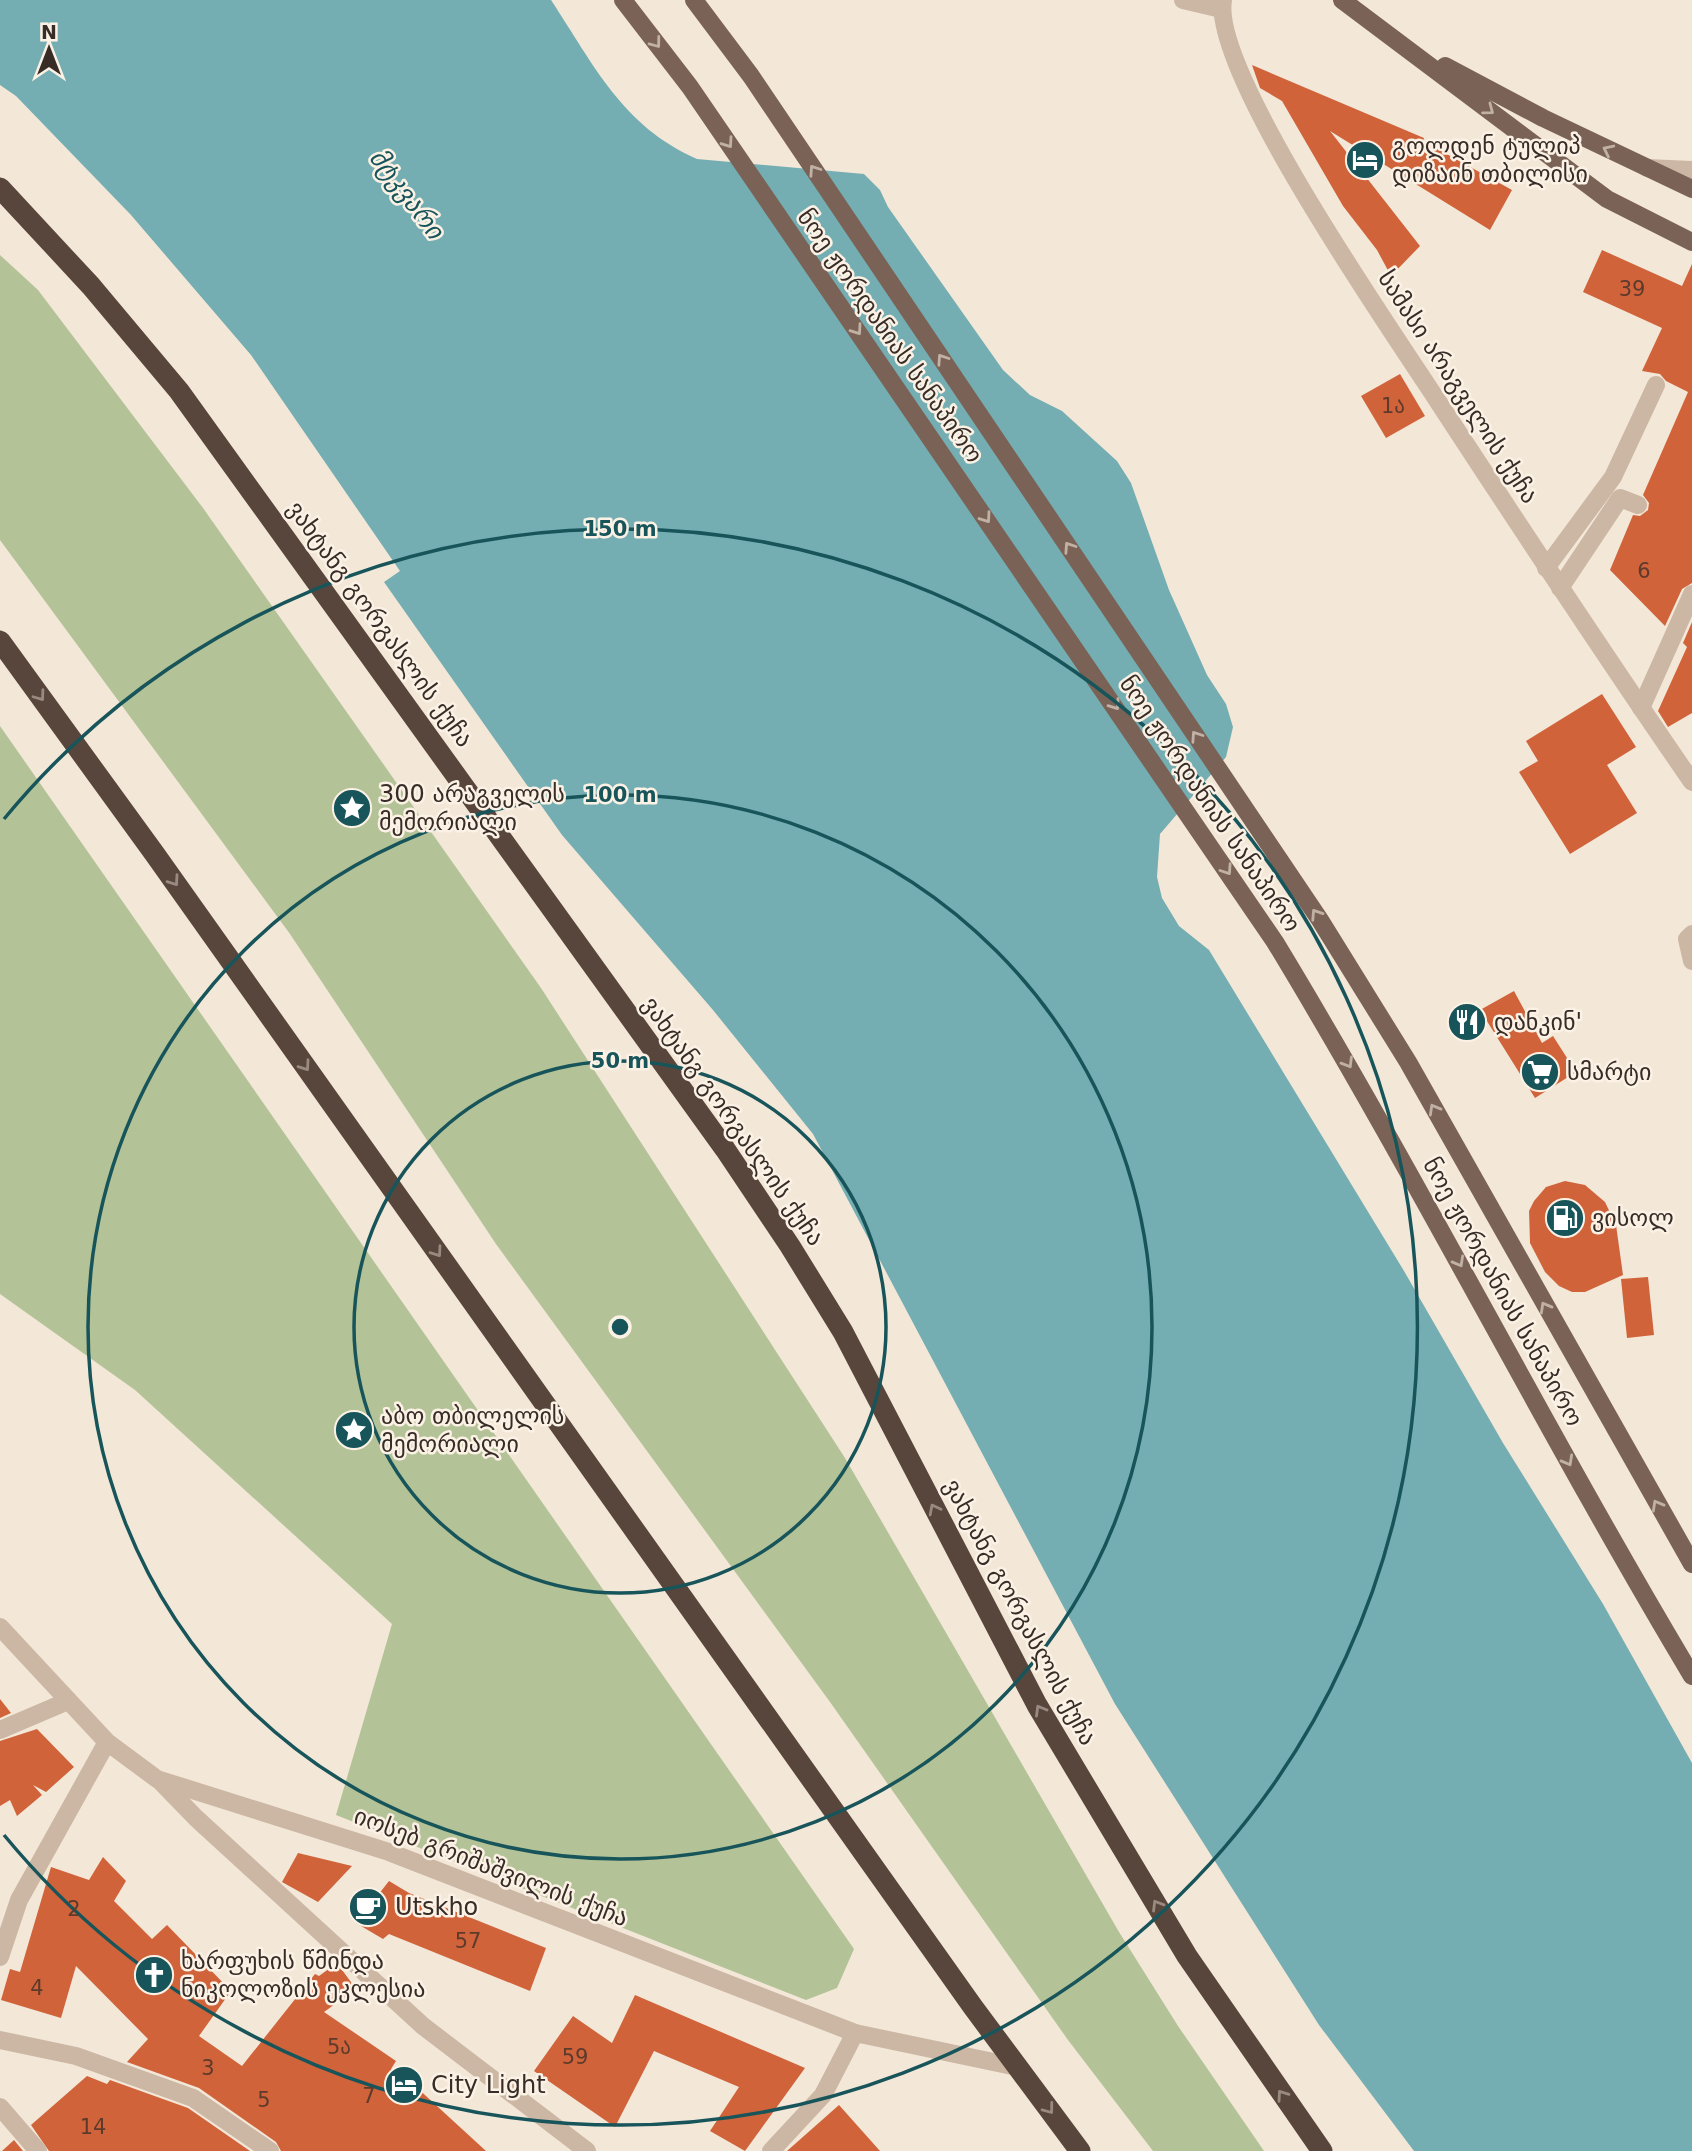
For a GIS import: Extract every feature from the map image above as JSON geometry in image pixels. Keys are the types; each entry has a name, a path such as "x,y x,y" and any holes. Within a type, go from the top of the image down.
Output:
{"highway":[{"name":"ვახტანგ გორგასლის ქუჩა","path":"0,188 91,286 179,390 725,1149 843,1332 1044,1717 1187,1956 1322,2151"},
{"path":"0,641 154,853 1017,2067 1080,2151"}],"main road":[{"name":"ნოე ჟორდანიას სანაპირო","path":"623,0 690,87 1275,942 1363,1087 1614,1545 1692,1676"},
{"name":"ნოე ჟორდანიას სანაპირო","path":"694,0 751,76 1320,920 1408,1062 1692,1564"},
{"path":"1342,0 1607,199 1692,242"},
{"path":"1396,40 1644,168 1692,189"}],"street":[{"path":"1183,0 1222,5"},
{"name":"სამასი არაგველის ქუჩა","path":"1222,5 1236,62 1278,148 1546,568 1692,782"},
{"path":"1644,168 1692,170"},
{"path":"1546,568 1613,477 1657,385"},
{"path":"1560,589 1620,498 1638,505"},
{"path":"1640,708 1692,594"},
{"path":"1692,934 1688,939 1692,961"},
{"name":"იოსებ გრიშაშვილის ქუჩა","path":"0,1627 107,1742 157,1779 389,1852 855,2033 1017,2067"},
{"path":"0,1730 68,1701"},
{"path":"0,1956 19,1900 107,1742"},
{"path":"157,1779 423,2026 587,2151"},
{"path":"772,2151 823,2095 855,2033"},
{"path":"0,2040 76,2056 192,2098 270,2151"},
{"path":"0,2107 38,2151"}],"green space":[{"path":"0,255 38,290 203,508 541,988 845,1458 1119,1932 1178,2026 1264,2151 1153,2151 1068,2040 830,1702 496,1244 290,934 0,540"},
{"path":"0,726 854,1949 837,1988 806,2000 336,1815 392,1624 135,1390 0,1294"}],"water":[{"name":"მტკვარი","path":"0,0 551,0 612,92 649,129 671,145 697,159 864,174 880,190 888,207 1003,370 1030,395 1062,411 1117,461 1131,483 1169,590 1207,675 1226,704 1233,727 1226,757 1160,834 1157,877 1162,898 1179,926 1209,950 1404,1271 1503,1443 1603,1604 1692,1763 1692,2151 1414,2151 1319,2025 1115,1704 813,1134 713,1010 562,835 384,582 400,571 251,355 131,215 16,96 0,85"}],"building":[{"path":"1252,65 1424,138 1423,141 1512,190 1490,230 1330,131 1420,246 1391,276 1377,250 1343,206 1282,101 1260,88"},
{"path":"1602,250 1682,286 1692,264 1692,583 1682,589 1665,626 1610,570 1633,515 1640,516 1648,510 1649,503 1643,495 1688,392 1666,381 1660,374 1642,371 1662,328 1583,292"},
{"path":"1400,374 1425,416 1386,438 1361,396"},
{"path":"1692,622 1692,713 1668,727 1658,711 1687,647 1683,643"},
{"path":"1602,694 1636,747 1607,765 1637,813 1570,854 1519,772 1538,761 1526,741"},
{"path":"1514,991 1542,1043 1553,1036 1576,1072 1535,1098 1480,1010"},
{"path":"1565,1181 1585,1185 1605,1202 1616,1225 1623,1275 1585,1292 1572,1292 1559,1286 1545,1272 1530,1243 1529,1211 1534,1201 1546,1187"},
{"path":"1648,1277 1654,1335 1627,1338 1621,1279"},
{"path":"0,1699 11,1713 0,1718"},
{"path":"37,1729 74,1767 46,1792 33,1785 42,1795 17,1816 10,1800 0,1806 0,1741"},
{"path":"298,1853 352,1866 318,1902 282,1882"},
{"path":"103,1857 126,1881 114,1901 152,1939 167,1925 231,1991 199,2036 242,2066 315,1974 319,1976 337,1963 356,1989 324,2012 396,2061 391,2069 414,2085 486,2151 281,2151 276,2142 199,2088 127,2062 148,2039 76,1966 61,2018 1,2000 10,1969 20,1972 51,1867 89,1880"},
{"path":"389,1881 409,1893 546,1948 530,1991 389,1934 383,1939 356,1923"},
{"path":"635,1995 805,2068 745,2151 710,2131 739,2087 654,2051 615,2127 534,2071 573,2016 612,2043"},
{"path":"87,2076 107,2084 110,2080 188,2108 250,2151 49,2151 31,2125"},
{"path":"839,2105 880,2151 787,2151"},
{"path":"14,2140 23,2151 2,2151"}],"place":[{"name":"გოლდენ ტულიპ დიზაინ თბილისი","path":"1365,160"},
{"name":"300 არაგველის მემორიალი","path":"352,808"},
{"name":"დანკინ'","path":"1467,1022"},
{"name":"სმარტი","path":"1540,1072"},
{"name":"ვისოლ","path":"1565,1218"},
{"name":"აბო თბილელის მემორიალი","path":"354,1430"},
{"name":"Utskho","path":"368,1907"},
{"name":"ხარფუხის წმინდა ნიკოლოზის ეკლესია","path":"154,1975"},
{"name":"City Light","path":"404,2085"}]}
